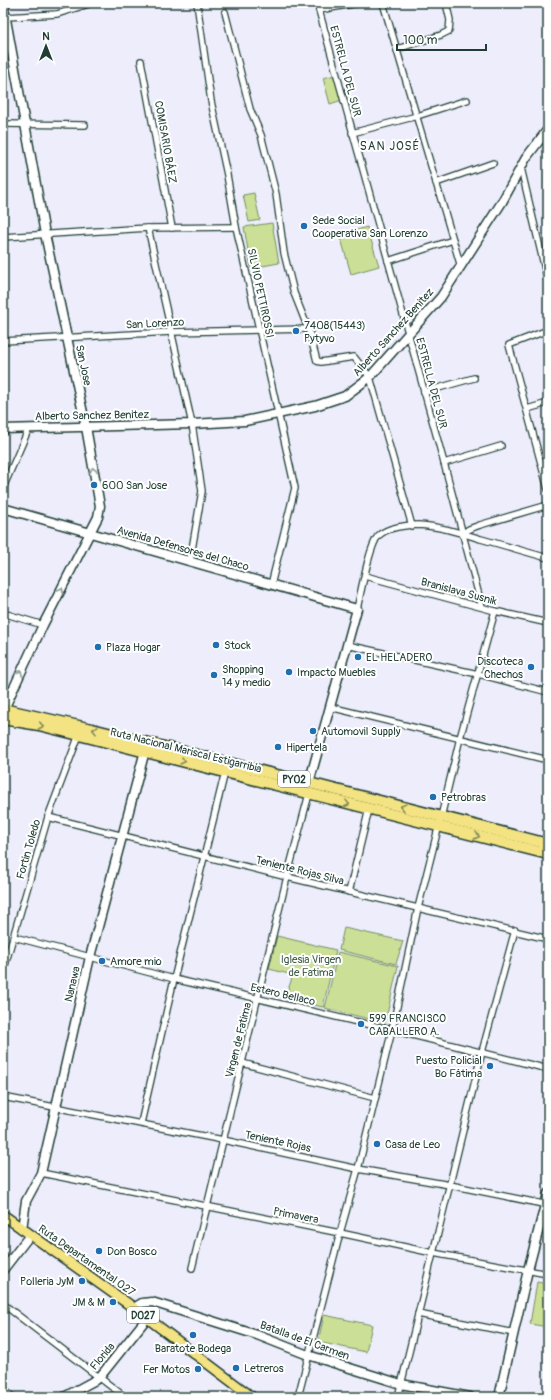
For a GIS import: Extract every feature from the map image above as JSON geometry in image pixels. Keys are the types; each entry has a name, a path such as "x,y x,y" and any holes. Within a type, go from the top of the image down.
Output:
{"highway":[{"name":"Ruta Nacional Mariscal Estigarribia","path":"3,710 146,747 309,783 548,844"},
{"name":"Ruta Nacional Mariscal Estigarribia","path":"3,719 146,747 225,772 548,854"}],"main road":[{"name":"Ruta Departamental 027","path":"3,1215 134,1308 252,1397"}],"street":[{"name":"San Jose","path":"3,3 45,234 86,427 100,506 98,517 91,533 43,625 3,710"},
{"path":"6,17 57,14 92,3"},
{"name":"SILVIO PETTIROSSI","path":"197,3 211,101 227,175 236,227 295,488 270,585"},
{"name":"ESTRELLA DEL SUR","path":"317,3 444,463 482,607"},
{"path":"319,10 359,3"},
{"path":"383,3 461,267"},
{"path":"397,49 441,35 449,30 450,20 446,3"},
{"path":"225,12 250,109 261,135 276,194 284,253 294,293 308,329 317,361 321,362 354,357 370,377 412,526"},
{"name":"COMISARIO BÁEZ","path":"141,61 172,228"},
{"path":"352,133 417,116 467,100"},
{"path":"3,124 85,125"},
{"name":"Alberto Sanchez Benitez","path":"3,429 192,424 245,421 315,406 345,396 370,377 409,335 440,297 502,202 526,158 548,129"},
{"path":"436,183 494,162"},
{"path":"521,168 548,282"},
{"path":"3,237 148,228 236,227"},
{"path":"148,228 192,424 202,491 190,560"},
{"path":"388,261 453,240"},
{"name":"San Lorenzo","path":"3,341 171,332 308,329"},
{"path":"548,330 509,345 548,489"},
{"path":"424,392 474,378"},
{"path":"527,409 548,403"},
{"path":"3,488 29,428"},
{"path":"444,463 501,446"},
{"path":"462,534 480,525 548,505"},
{"name":"Avenida Defensores del Chaco","path":"3,508 190,560 270,585 357,609"},
{"path":"309,783 373,545 379,535 388,530 412,526 433,527 548,558"},
{"name":"Branislava Susnik","path":"365,576 495,611 548,623"},
{"path":"298,1397 358,1169 392,1030 418,908 439,827 440,817 495,611"},
{"path":"3,612 43,625"},
{"path":"347,645 478,674 548,692"},
{"path":"330,706 548,760"},
{"name":"Fortin Toledo","path":"3,972 48,817 79,735"},
{"name":"Nanawa","path":"22,1229 26,1201 40,1173 90,956 146,747"},
{"path":"141,1123 174,978 225,772"},
{"name":"Virgen de Fatima","path":"192,1268 287,877 309,794"},
{"path":"349,892 369,809"},
{"name":"Teniente Rojas Silva","path":"48,817 287,877 548,939"},
{"path":"398,1397 482,1052 514,930"},
{"name":"Estero Bellaco","path":"14,937 258,999 392,1030 548,1069"},
{"path":"3,956 8,952"},
{"path":"242,1063 375,1098"},
{"name":"Teniente Rojas","path":"3,1097 141,1123 358,1169 450,1185 547,1205"},
{"name":"Primavera","path":"40,1173 433,1254 548,1274"},
{"path":"499,1397 528,1270 547,1205 548,1194"},
{"path":"3,1270 30,1235"},
{"name":"Batalla de El Carmen","path":"134,1308 142,1303 152,1302 257,1335 308,1355 401,1384 470,1397"},
{"path":"3,1304 125,1397"},
{"path":"418,1314 514,1332"},
{"name":"Florida","path":"64,1397 99,1378 147,1318"},
{"path":"3,1389 13,1397"}],"green space":[{"path":"335,75 342,100 330,104 323,78"},
{"path":"254,193 260,220 249,222 243,195"},
{"path":"272,223 279,263 251,268 244,227"},
{"path":"367,227 379,266 351,274 340,235"},
{"path":"344,928 403,941 396,964 339,950"},
{"name":"Iglesia Virgen de Fatima","path":"277,936 336,950 323,1007 285,999 293,975 269,969"},
{"path":"338,952 398,966 385,1023 325,1008"},
{"path":"537,1282 548,1284 548,1327 530,1324"},
{"path":"324,1315 372,1325 366,1352 318,1342"}],"place":[{"name":"Sede Social Cooperativa San Lorenzo","path":"304,226"},
{"name":"7408(15443) Pytyvo","path":"296,331"},
{"name":"600 San Jose","path":"94,485"},
{"name":"Stock","path":"216,645"},
{"name":"Plaza Hogar","path":"98,647"},
{"name":"EL HELADERO","path":"358,657"},
{"name":"Discoteca Chechos","path":"531,667"},
{"name":"Impacto Muebles","path":"289,672"},
{"name":"Shopping 14 y medio","path":"214,675"},
{"name":"Automovil Supply","path":"313,731"},
{"name":"Hipertela","path":"278,747"},
{"name":"Petrobras","path":"433,797"},
{"name":"Amore mio","path":"102,961"},
{"name":"599 FRANCISCO CABALLERO A.","path":"361,1024"},
{"name":"Puesto Policial Bo Fátima","path":"490,1066"},
{"name":"Casa de Leo","path":"377,1144"},
{"name":"Don Bosco","path":"99,1251"},
{"name":"Polleria JyM","path":"82,1281"},
{"name":"JM & M","path":"113,1302"},
{"name":"Baratote Bodega","path":"193,1335"},
{"name":"Letreros","path":"236,1368"},
{"name":"Fer Motos","path":"198,1369"}],"district":[{"name":"SAN JOSÉ","path":"390,146"}]}
